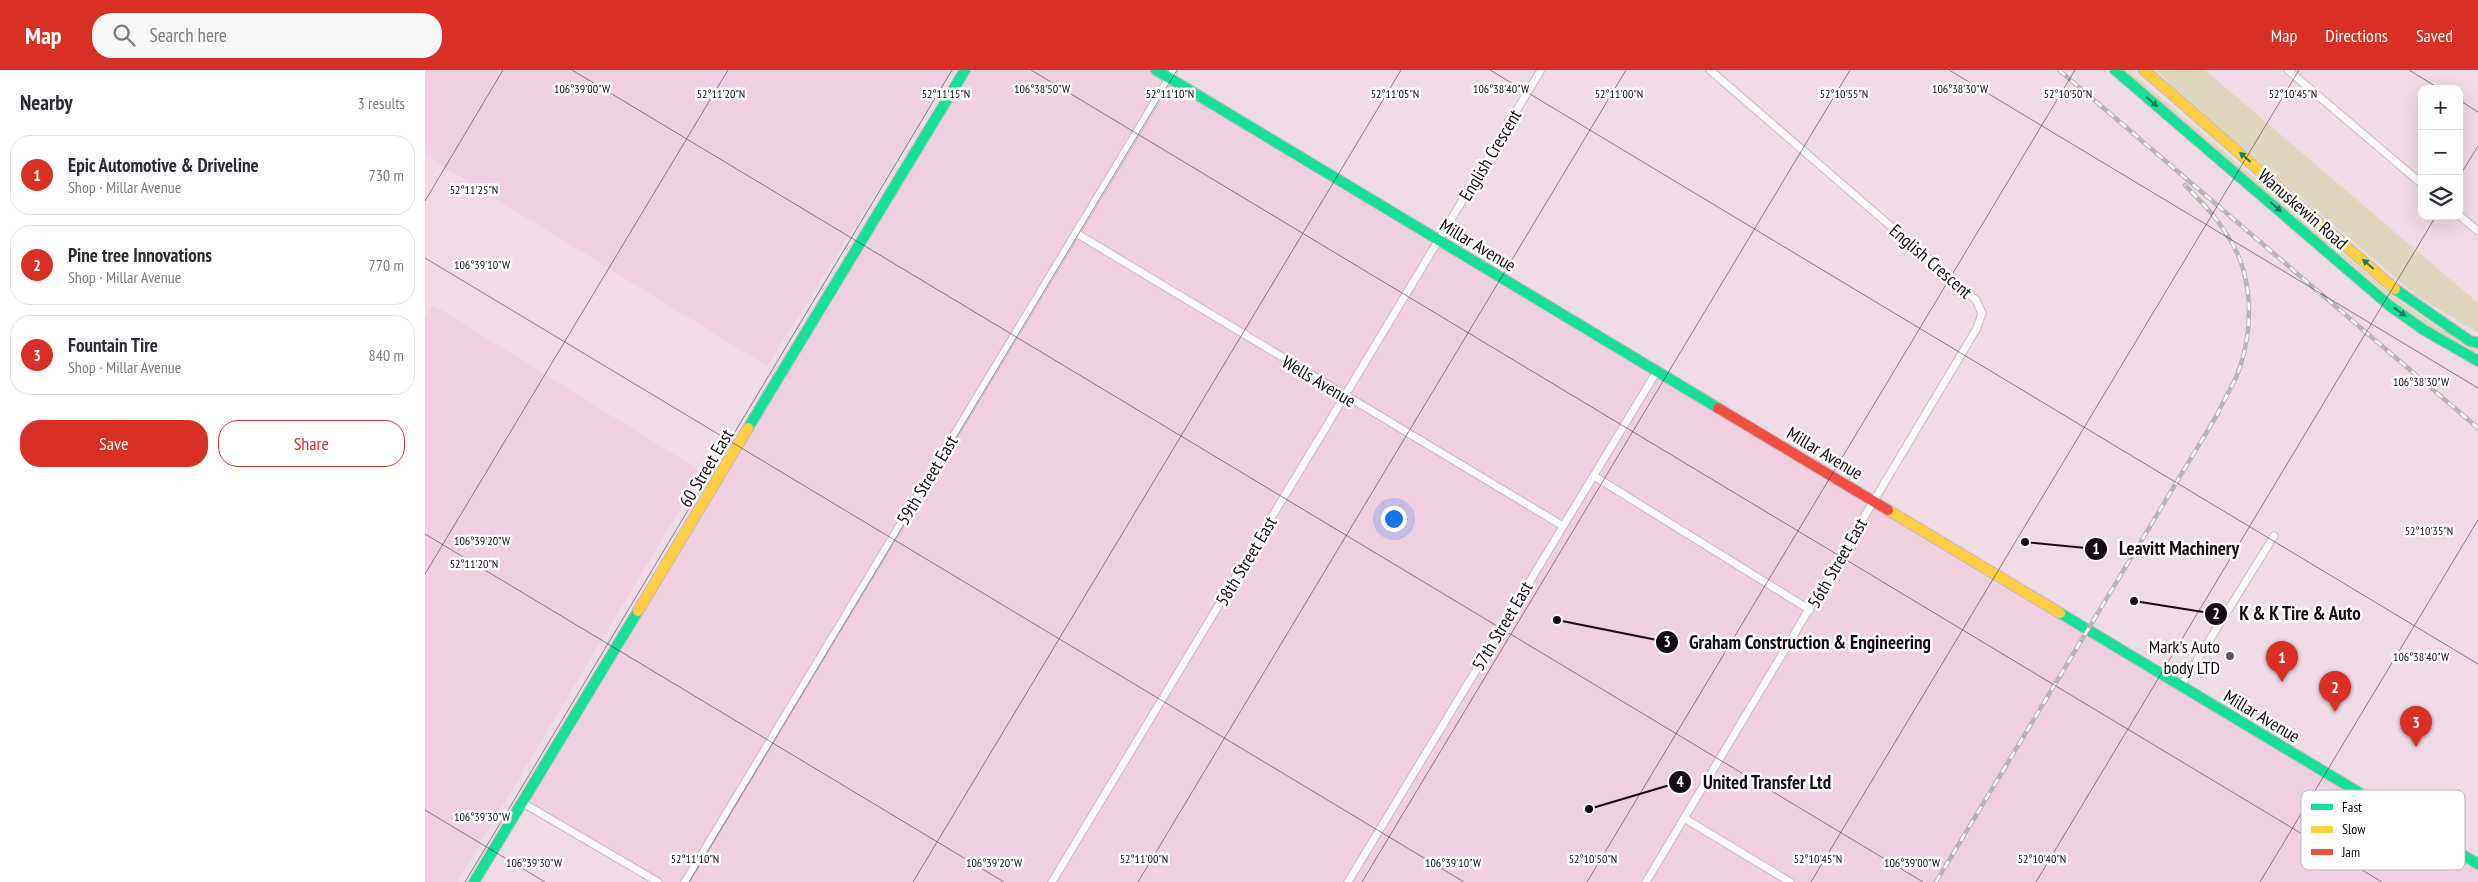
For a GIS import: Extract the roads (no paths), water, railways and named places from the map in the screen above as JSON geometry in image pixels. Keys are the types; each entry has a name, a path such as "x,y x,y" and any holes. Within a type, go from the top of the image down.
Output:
{"street":[{"name":"60 Street East","path":"474,882 965,70"},
{"name":"Millar Avenue","path":"1156,70 1172,74 1439,240 2355,790"},
{"name":"English Crescent","path":"1439,240 1541,70"},
{"name":"English Crescent","path":"1710,70 1980,306 1982,313 1977,328 1873,501"},
{"name":"Wanuskewin Road","path":"2115,70 2390,306 2424,330 2478,361"},
{"name":"Wanuskewin Road","path":"2144,70 2405,296 2433,317 2478,343"},
{"path":"2293,72 2418,181"},
{"name":"59th Street East","path":"685,882 1172,74"},
{"path":"2463,219 2478,232"},
{"name":"Wells Avenue","path":"1076,233 1563,526"},
{"name":"58th Street East","path":"1052,882 1439,240"},
{"name":"57th Street East","path":"1347,882 1657,371"},
{"path":"1594,476 1810,610"},
{"name":"56th Street East","path":"1646,882 1810,610 1873,501"},
{"path":"2181,686 2274,536"},
{"path":"523,803 658,882"},
{"path":"1684,818 1790,882"},
{"name":"Millar Avenue","path":"2465,856 2478,864"}],"railway":[{"path":"2059,70 2478,428"},
{"path":"1936,882 2217,415 2238,373 2245,351 2249,316 2249,299 2242,266 2236,250 2223,228 2185,185"}],"place":[{"name":"Leavitt Machinery","path":"2025,542"},
{"name":"K & K Tire & Auto","path":"2134,601"},
{"name":"Graham Construction & Engineering","path":"1557,620"},
{"name":"Mark's Auto body LTD","path":"2230,656"},
{"name":"Epic Automotive & Driveline","path":"2282,682"},
{"name":"Pine tree Innovations","path":"2335,712"},
{"name":"Fountain Tire","path":"2416,747"},
{"name":"United Transfer Ltd","path":"1589,809"}]}
